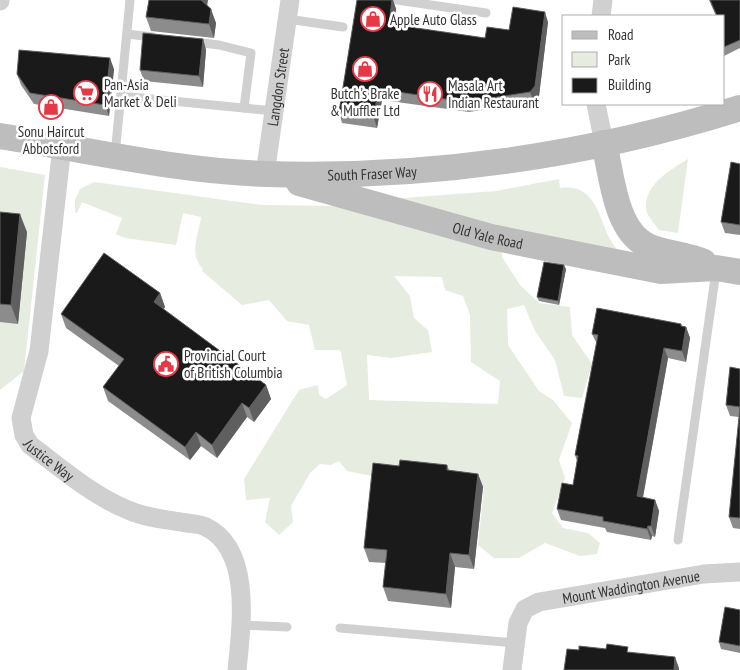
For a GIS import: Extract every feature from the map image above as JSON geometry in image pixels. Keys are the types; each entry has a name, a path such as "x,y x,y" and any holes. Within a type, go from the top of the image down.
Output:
{"main road":[{"name":"South Fraser Way","path":"0,136 190,166 265,174 355,174 505,161 667,131 740,108"},
{"path":"604,143 623,222 633,237 649,247 695,258 728,270"},
{"name":"Old Yale Road","path":"265,174 500,239 661,271 728,270"}],"street":[{"name":"Langdon Street","path":"265,174 290,0"},
{"path":"601,15 603,0"},
{"path":"596,105 604,143"},
{"name":"Justice Way","path":"62,146 39,351 21,418 24,435 30,445 108,501 129,511 150,517 204,526 216,534 228,549 238,571 242,597 237,670"},
{"name":"Mount Waddington Avenue","path":"515,643 518,623 525,609 539,602 704,574 740,572"},
{"path":"512,670 515,643"}],"lane":[{"path":"115,155 130,0"},
{"path":"397,0 486,13"},
{"path":"287,19 343,28"},
{"path":"127,34 164,38"},
{"path":"182,40 219,45 251,53 244,108"},
{"path":"121,96 274,111"},
{"path":"678,540 728,270"},
{"path":"241,625 287,627"},
{"path":"340,628 515,643"}],"green space":[{"path":"688,159 678,233 659,230 647,213 648,195 658,180"},
{"path":"0,167 45,175 24,371 0,390"},
{"path":"559,179 560,188 579,190 591,199 607,234 620,255 493,231 390,199 496,191"},
{"path":"94,182 262,205 336,206 502,251 502,257 520,285 539,303 570,307 572,335 592,364 582,398 564,396 555,360 535,331 524,305 507,309 508,345 539,391 553,400 572,423 559,460 565,478 552,513 563,528 588,533 600,543 597,554 580,556 545,543 519,558 494,558 478,545 484,488 451,476 382,478 347,471 339,461 331,465 320,464 310,473 291,506 293,522 279,535 265,522 270,498 246,500 244,479 299,390 318,385 319,395 326,399 347,385 341,352 339,350 315,350 309,325 287,321 269,300 242,305 202,271 203,269 196,257 195,250 201,217 183,213 176,245 125,238 116,234 122,218 82,202 77,213 75,212 75,200 80,189","holes":["394,276 442,277 445,290 463,296 470,315 471,362 500,381 498,404 369,400 367,355 391,358 432,352 428,330 414,318 410,296"]}],"building":[{"path":"149,0 201,0 211,9 209,24 146,17"},
{"path":"357,0 392,0 389,24 485,38 487,27 509,30 513,7 545,12 535,86 530,92 465,102 378,89 374,118 339,112"},
{"path":"710,0 740,0 740,40 725,47 725,15 717,15"},
{"path":"143,33 203,39 199,76 140,70"},
{"path":"19,50 110,58 105,105 30,93 17,74"},
{"path":"731,162 740,164 740,225 721,222"},
{"path":"0,212 20,214 11,305 0,304"},
{"name":"Provincial Court of British Columbia","path":"104,253 160,293 154,302 266,385 249,408 242,403 212,445 196,432 185,447 103,387 124,359 61,314"},
{"path":"544,262 564,265 558,301 537,297"},
{"path":"597,308 681,324 681,326 686,327 682,351 664,348 637,496 655,500 651,526 648,526 647,529 603,521 603,517 557,509 562,483 573,485 578,456 575,455 598,335 592,334"},
{"path":"730,367 740,369 740,407 726,405"},
{"path":"740,407 740,518 729,517"},
{"path":"400,460 447,465 447,470 478,474 469,555 450,553 446,594 383,587 387,550 364,548 373,463 399,466"},
{"path":"725,607 740,610 740,646 719,642"},
{"path":"607,644 628,647 627,652 675,657 674,670 564,670 567,649 579,650 579,646 606,649"}],"place":[{"name":"Apple Auto Glass","path":"373,19"},
{"name":"Butch's Brake & Muffler Ltd","path":"365,69"},
{"name":"Pan-Asia Market & Deli","path":"86,93"},
{"name":"Masala Art Indian Restaurant","path":"430,94"},
{"name":"Sonu Haircut Abbotsford","path":"51,107"},
{"name":"Provincial Court of British Columbia","path":"166,364"}]}
